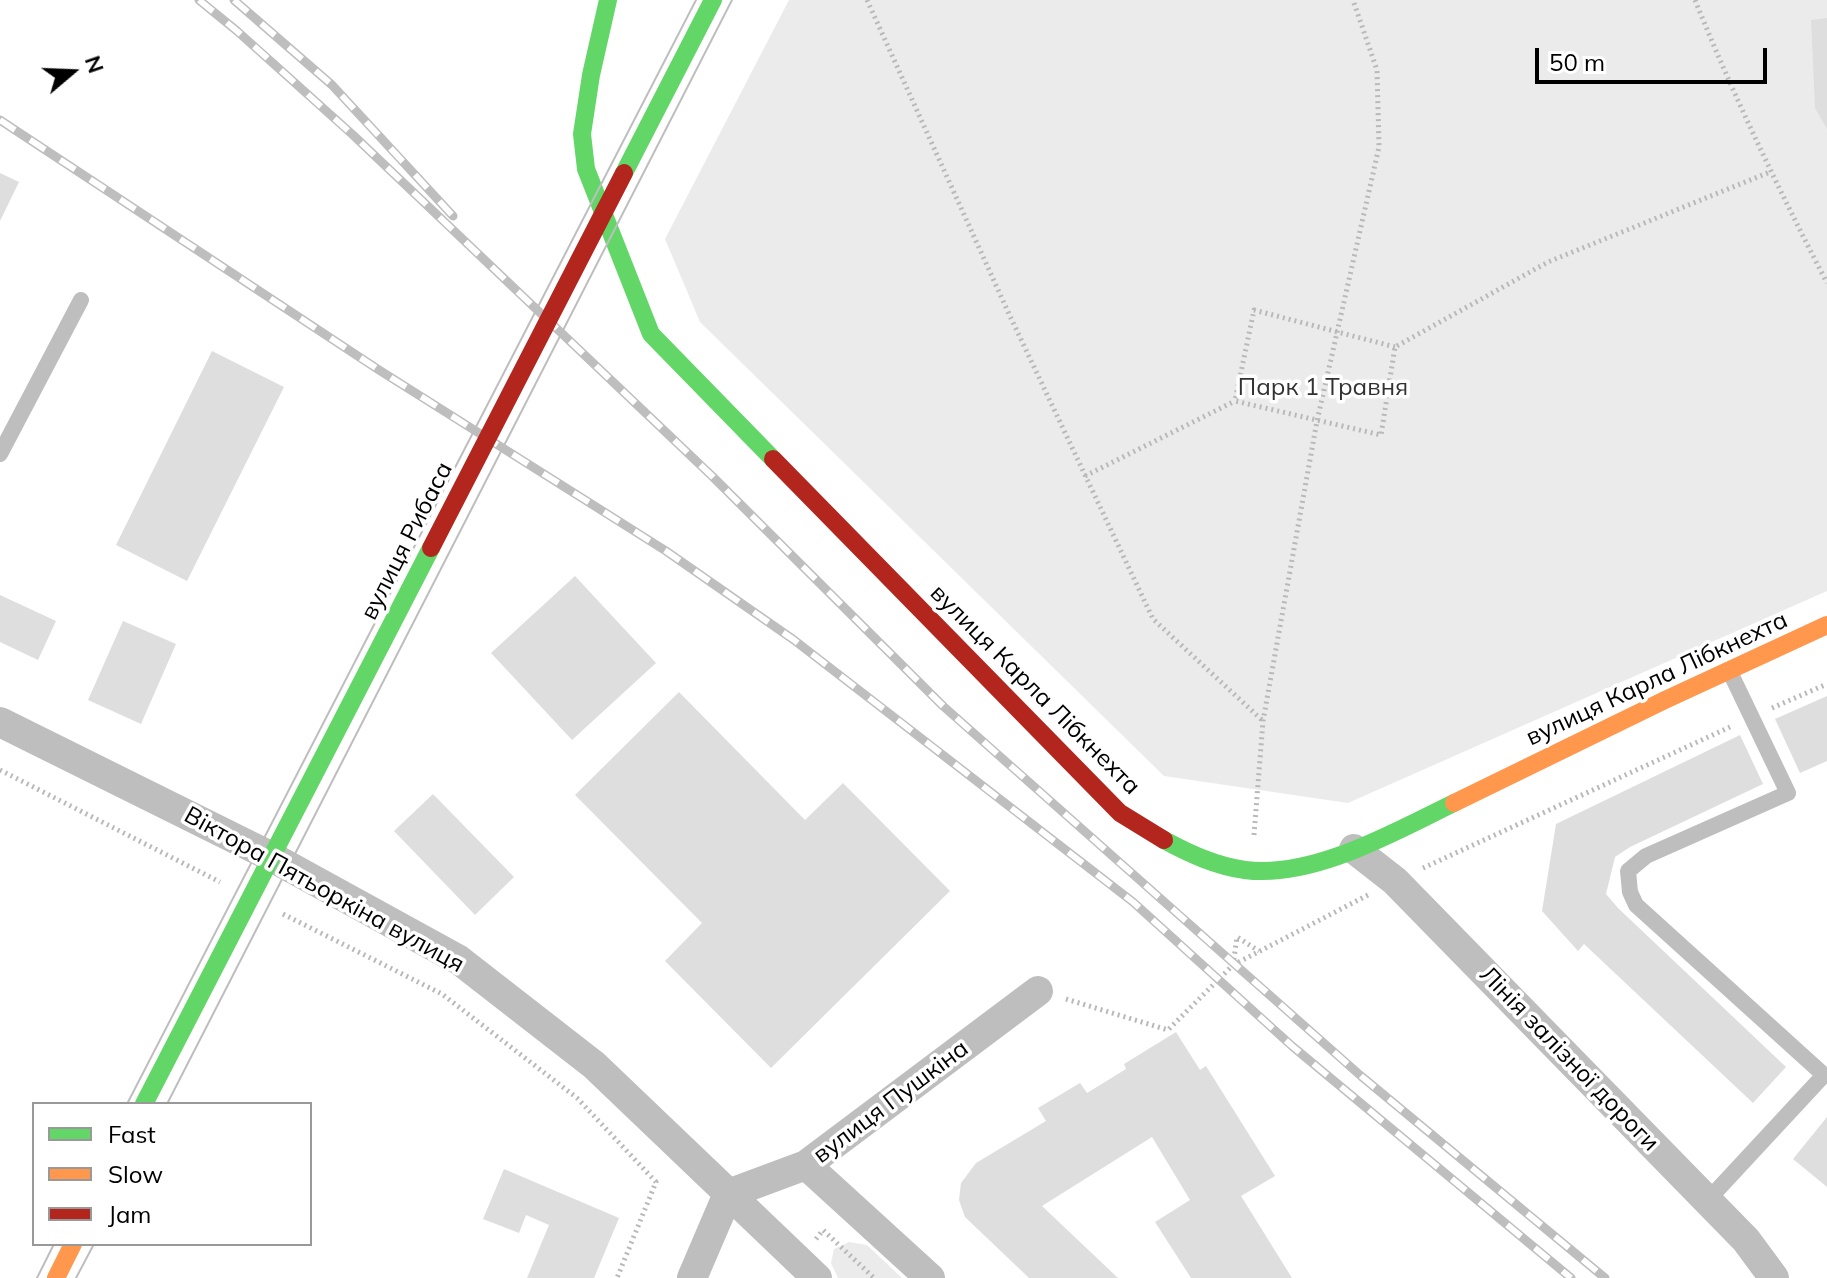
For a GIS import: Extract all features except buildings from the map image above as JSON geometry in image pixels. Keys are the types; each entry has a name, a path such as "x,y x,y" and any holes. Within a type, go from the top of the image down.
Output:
{"street":[{"name":"вулиця Карла Лібкнехта","path":"608,0 591,75 582,134 586,169 651,334 1120,813 1162,841 1203,859 1248,870 1299,866 1354,849 1438,812 1728,669 1827,625"},
{"name":"вулиця Рибаса","path":"145,1102 713,0"},
{"name":"Віктора Пятьоркіна вулиця","path":"0,722 268,855 459,960 594,1065 817,1278"},
{"name":"Лінія залізної дороги","path":"1354,849 1395,881 1746,1240 1774,1278"},
{"name":"вулиця Пушкіна","path":"728,1194 806,1165 1038,991"},
{"path":"806,1165 930,1278"},
{"path":"692,1278 728,1194"},
{"path":"56,1278 72,1246"}],"lane":[{"path":"0,454 81,300"},
{"path":"1707,1201 1824,1075 1636,905 1630,892 1628,871 1646,856 1788,793 1728,669"}],"path":[{"path":"867,0 1009,314 1153,619 1263,721"},
{"path":"1253,844 1263,721 1317,421 1379,147 1377,70 1353,0"},
{"path":"1695,0 1727,81 1827,283"},
{"path":"1235,401 1254,310 1395,347 1548,262 1770,172"},
{"path":"1085,476 1235,401 1381,435 1395,347"},
{"path":"1038,991 1168,1030 1233,965 1259,951 1395,881 1827,684"},
{"path":"0,770 228,886"},
{"path":"271,907 442,994 577,1098 656,1182 617,1278"},
{"path":"1233,965 1237,937 1259,951"}],"green space":[{"name":"Парк 1 Травня","path":"789,0 1827,0 1827,591 1348,803 1164,776 700,322 665,239"},
{"path":"849,1242 867,1245 902,1278 838,1278 831,1263 834,1249"}],"tram line":[{"path":"128,1102 696,0"},
{"path":"168,1102 732,0"},
{"path":"37,1278 53,1246"},
{"path":"76,1278 93,1246"}],"railway":[{"path":"199,0 353,135 713,477 943,706 1361,1076 1605,1278"},
{"path":"234,0 332,85 453,216"},
{"path":"0,120 379,370 666,551 794,640 1133,902 1292,1046 1571,1278"}],"traffic: fast":[{"path":"608,0 591,75 582,134 586,169 651,334 773,459"},
{"path":"624,173 713,0"},
{"path":"145,1102 431,548"},
{"path":"1164,840 1224,866 1271,871 1298,867 1352,851 1454,803"}],"traffic: slow":[{"path":"1454,803 1827,625"},
{"path":"56,1278 72,1246"}],"traffic: jam":[{"path":"431,548 624,173"},
{"path":"773,459 1120,813 1164,840"}]}
